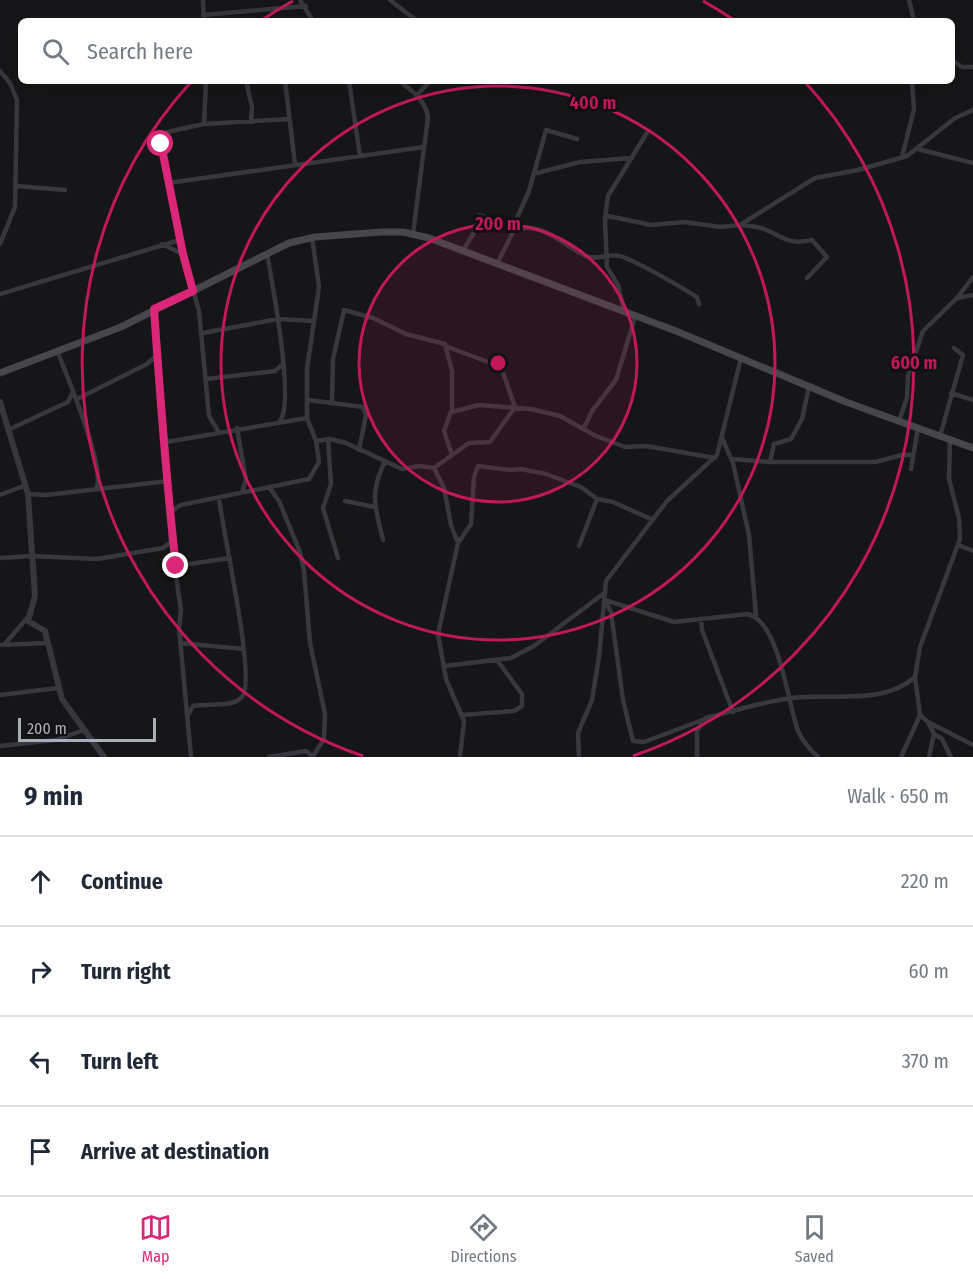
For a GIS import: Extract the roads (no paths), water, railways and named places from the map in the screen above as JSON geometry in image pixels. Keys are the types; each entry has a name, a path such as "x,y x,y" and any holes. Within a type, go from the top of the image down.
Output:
{"main road":[{"path":"0,373 58,353 193,291 267,252 312,237 382,232 413,234 464,249 809,387 973,448"}],"street":[{"path":"203,0 204,18 306,6"},
{"path":"300,0 312,18"},
{"path":"390,0 413,18"},
{"path":"909,0 913,18"},
{"path":"955,62 962,67 973,67"},
{"path":"0,71 10,83 17,100 15,207 0,244"},
{"path":"204,124 206,84"},
{"path":"247,84 252,107 251,122"},
{"path":"285,84 296,164"},
{"path":"349,84 360,156"},
{"path":"403,84 417,94 426,108 428,117 413,234"},
{"path":"417,94 427,84"},
{"path":"902,157 914,109 912,84"},
{"path":"740,225 815,178 858,170 902,157 918,149 955,118 973,110"},
{"path":"218,431 209,416 203,333 180,240 161,137 167,132 204,124 289,118"},
{"path":"514,225 546,130 577,139"},
{"path":"624,312 618,285 607,267 605,218 608,196 648,131"},
{"path":"168,183 424,147"},
{"path":"918,149 973,163"},
{"path":"533,174 580,162 631,158"},
{"path":"16,186 65,190"},
{"path":"464,249 475,231 479,215 556,236 587,256 624,257 697,297 699,303"},
{"path":"605,218 610,216 651,225 684,222 721,227 740,225 762,228 784,241 802,244 812,240 827,257 807,278"},
{"path":"497,264 512,232 521,228"},
{"path":"171,511 177,506 309,479 319,462 316,441 307,418 307,369 319,286 312,237"},
{"path":"0,294 180,240"},
{"path":"162,244 183,254"},
{"path":"267,252 283,365 285,411 280,422"},
{"path":"899,421 907,398 908,376 923,331 957,298 973,277"},
{"path":"957,298 973,296"},
{"path":"154,309 169,481 171,542 181,610 180,644 191,757"},
{"path":"332,402 333,359 344,310 373,318 406,334 499,366 515,407"},
{"path":"584,429 592,411 616,380 635,317"},
{"path":"203,333 278,319 313,321"},
{"path":"448,347 452,412 444,430 452,455"},
{"path":"940,436 963,355 954,348"},
{"path":"58,353 77,399 99,480 106,487"},
{"path":"77,399 147,364 158,355"},
{"path":"741,358 715,458 682,485 651,519 606,581 603,594 611,612 623,700 633,741 644,742 705,718 760,703 790,698 891,692 915,677"},
{"path":"206,379 275,371 283,365"},
{"path":"770,462 774,444 791,439 801,422 809,387"},
{"path":"10,429 69,402 73,392"},
{"path":"951,393 973,400"},
{"path":"308,400 363,407 365,410 359,450"},
{"path":"0,402 28,494 34,603 28,617 2,645"},
{"path":"452,412 476,406 515,407 560,416 625,447 646,446 715,458"},
{"path":"316,441 346,443 402,469 419,466 434,468 469,443 490,441 515,407"},
{"path":"285,411 291,420"},
{"path":"166,442 218,431 307,418"},
{"path":"237,428 246,484 242,492"},
{"path":"911,469 918,428"},
{"path":"722,438 732,459 749,534 756,616 771,637 798,731 819,757"},
{"path":"900,757 920,715 915,677 920,647 958,545 958,518 949,479 950,438"},
{"path":"328,440 331,484 323,507 338,558"},
{"path":"732,459 770,462 875,462 900,455 914,455"},
{"path":"383,540 375,507 374,486 385,461"},
{"path":"460,757 464,726 462,715 454,703 444,666 439,645 439,624 458,543 471,524 474,477 478,466 510,470 521,468 546,474 581,487 597,499 613,502 651,519"},
{"path":"434,468 444,488 451,525 458,543"},
{"path":"96,489 99,480"},
{"path":"28,494 46,495 169,481"},
{"path":"0,495 26,484"},
{"path":"246,484 254,490"},
{"path":"268,487 279,501 300,552 304,571 310,643 326,714 324,739 313,756 306,751 269,757"},
{"path":"188,715 193,706 235,702 246,692 248,677 219,498"},
{"path":"579,546 597,499"},
{"path":"345,501 375,507"},
{"path":"0,558 31,556 97,559 163,548 171,542"},
{"path":"958,545 973,551"},
{"path":"176,566 230,558"},
{"path":"444,666 512,658 534,646 603,594"},
{"path":"605,600 674,622 747,614 756,616"},
{"path":"579,757 578,733 592,700 605,600"},
{"path":"28,617 29,624 42,628 58,688 66,705 104,757"},
{"path":"701,619 702,630 733,712"},
{"path":"2,645 47,643"},
{"path":"180,644 244,649"},
{"path":"462,715 517,710 522,706 522,694 497,660"},
{"path":"0,695 58,688"},
{"path":"920,715 928,722 973,745"},
{"path":"697,757 697,731 705,718"},
{"path":"928,722 934,734 942,739 951,757"},
{"path":"688,724 697,731"},
{"path":"0,746 56,740 84,730"},
{"path":"929,757 934,734"}]}
